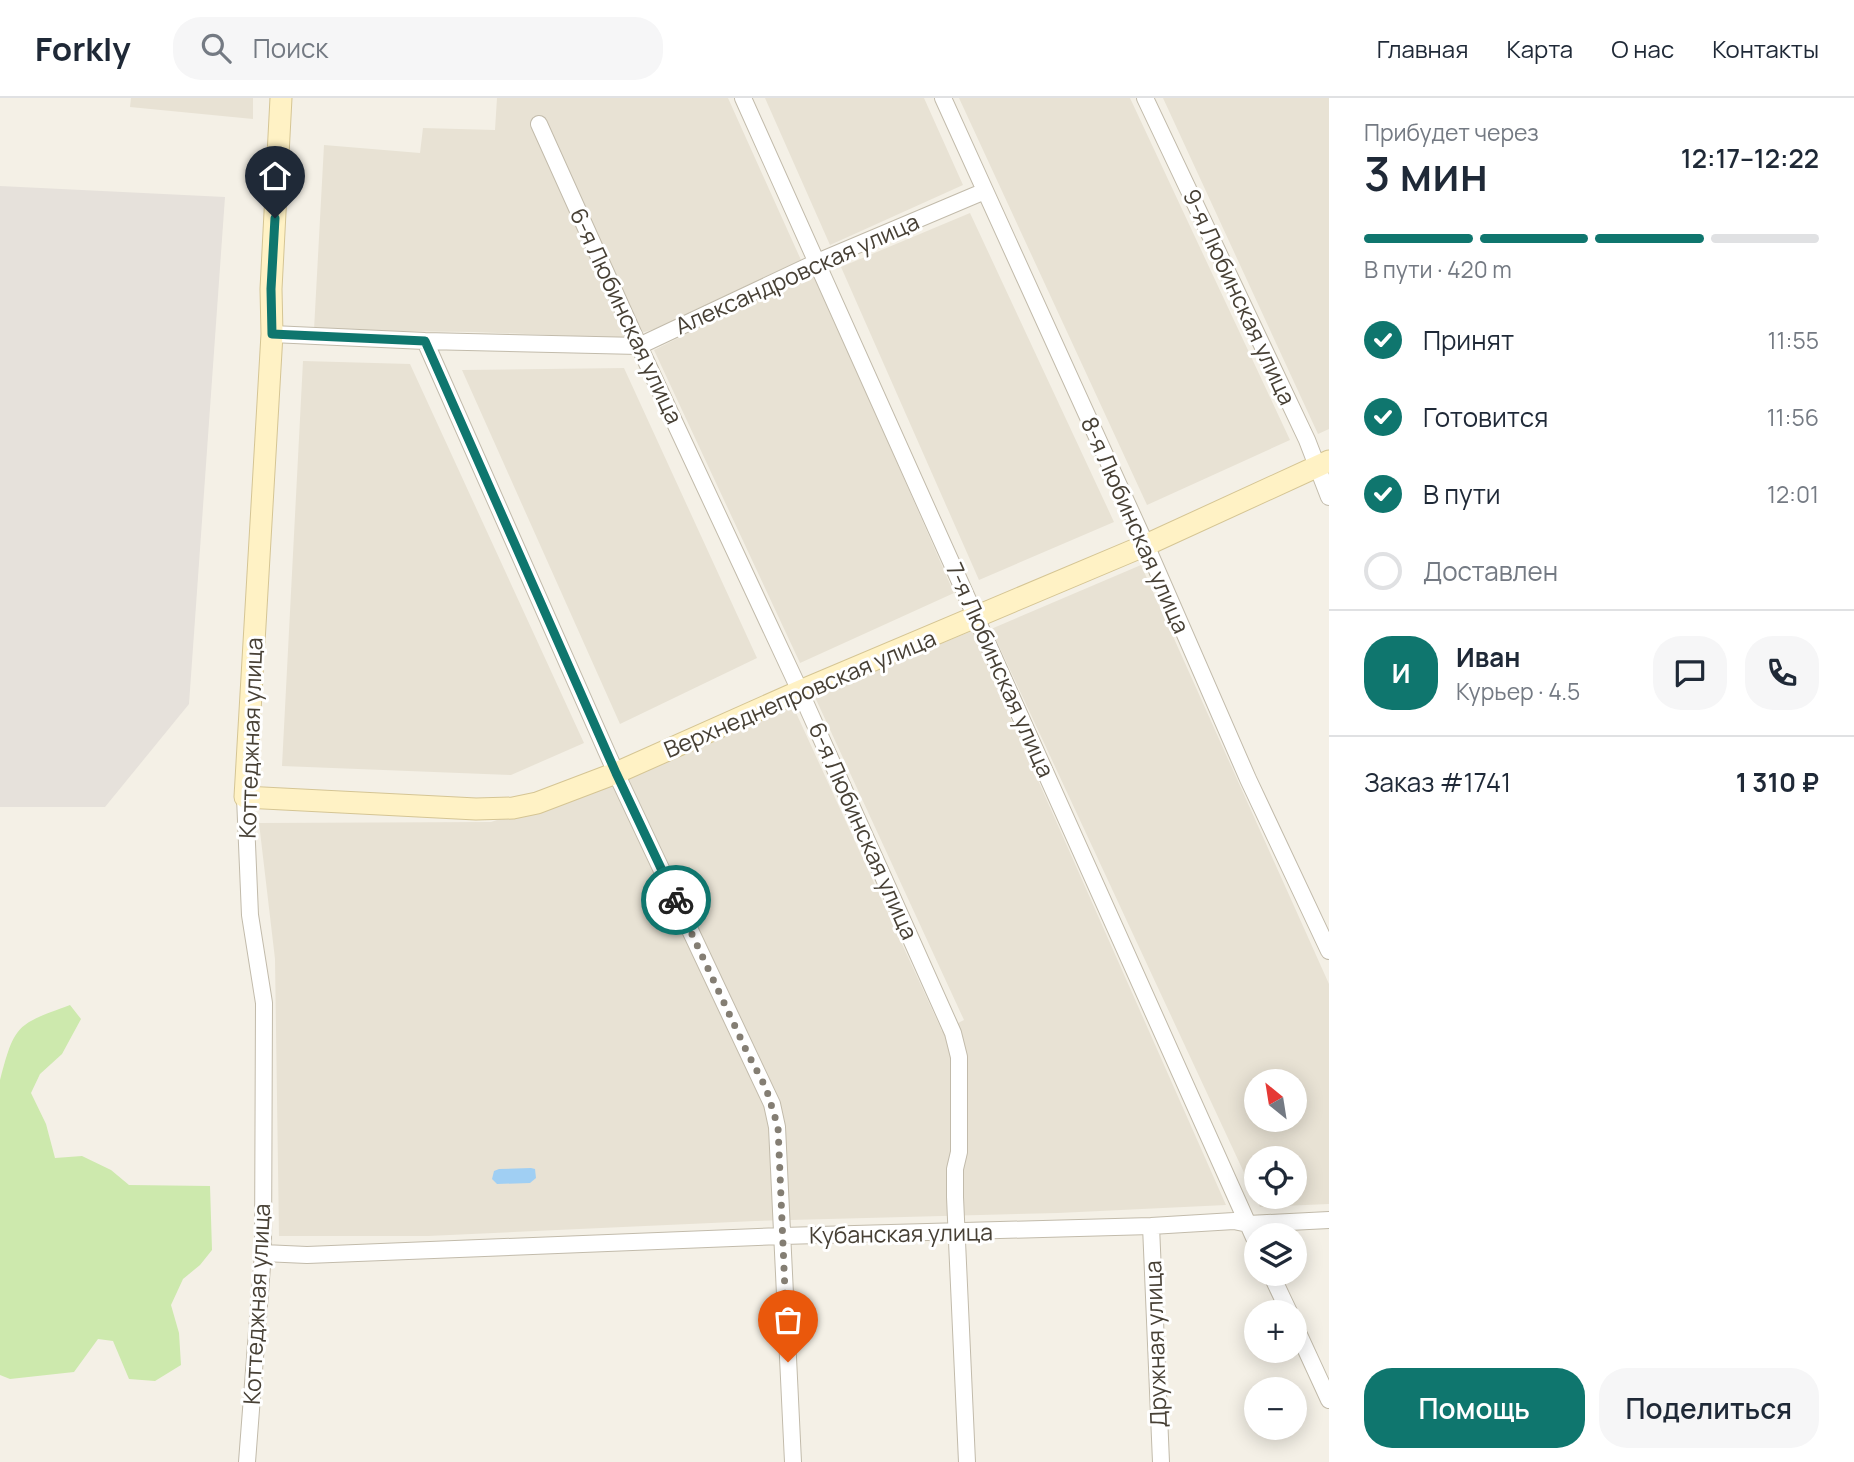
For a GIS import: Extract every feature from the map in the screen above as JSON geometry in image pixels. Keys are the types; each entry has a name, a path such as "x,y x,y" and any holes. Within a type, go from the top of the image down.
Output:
{"street":[{"name":"Коттеджная улица","path":"247,1462 263,1253 264,1003 250,915 245,797 272,334 271,289 281,98"},
{"name":"7-я Любинская улица","path":"743,98 1248,1223"},
{"name":"8-я Любинская улица","path":"943,98 1146,545 1248,779 1329,951"},
{"name":"9-я Любинская улица","path":"1145,98 1307,440 1322,464 1329,497"},
{"name":"6-я Любинская улица","path":"539,124 800,691 953,1033 959,1057 959,1152 955,1188 967,1462"},
{"name":"Александровская улица","path":"272,334 639,346 817,262 985,191"},
{"path":"425,341 616,773 772,1104 778,1127 793,1462"},
{"name":"Верхнеднепровская улица","path":"245,797 437,808 513,808 548,799 616,773 800,691 1146,545 1322,464"},
{"name":"Кубанская улица","path":"1268,1223 1329,1220"},
{"name":"Кубанская улица","path":"263,1253 307,1255 782,1236 958,1233 1234,1221 1244,1223"},
{"name":"Дружная улица","path":"1151,1226 1161,1462"},
{"path":"1307,1352 1329,1400"}],"shaded area":[{"path":"131,98 253,98 253,119 130,107"},
{"path":"497,98 728,98 801,260 655,329 623,338 474,332 314,330 324,145 420,153 423,128 495,130"},
{"path":"765,98 924,98 963,185 830,245"},
{"path":"959,98 1130,98 1290,440 1147,505"},
{"path":"1163,98 1329,98 1329,429 1318,434"},
{"path":"0,186 225,197 189,704 105,807 0,807"},
{"path":"970,213 1114,522 979,580 841,267"},
{"path":"813,271 954,593 800,663 654,350"},
{"path":"303,361 410,364 584,743 511,775 282,766"},
{"path":"624,368 757,658 620,724 462,370"},
{"path":"1141,565 1329,984 1329,1204 1307,1205 1307,1146 1244,1146 1244,1173 991,629"},
{"path":"972,631 1226,1205 1058,1213 755,1221 428,1236 279,1236 275,959 259,823 491,822 643,772 792,704 942,1031 964,1020 814,695"}],"green space":[{"path":"70,1005 81,1019 62,1054 40,1074 31,1093 46,1124 55,1158 82,1156 111,1170 129,1185 210,1186 212,1250 200,1265 183,1279 171,1305 179,1333 181,1365 155,1381 129,1379 113,1341 98,1339 74,1372 10,1379 0,1375 0,1080 10,1047 20,1029 38,1017"}],"water":[{"path":"499,1169 535,1169 536,1178 530,1183 497,1184 492,1179 494,1171"}],"way so far":[{"path":"676,900 766,1088 778,1127 788,1362"}],"route":[{"path":"275,218 271,289 272,334 425,341 616,773 676,900"}]}
